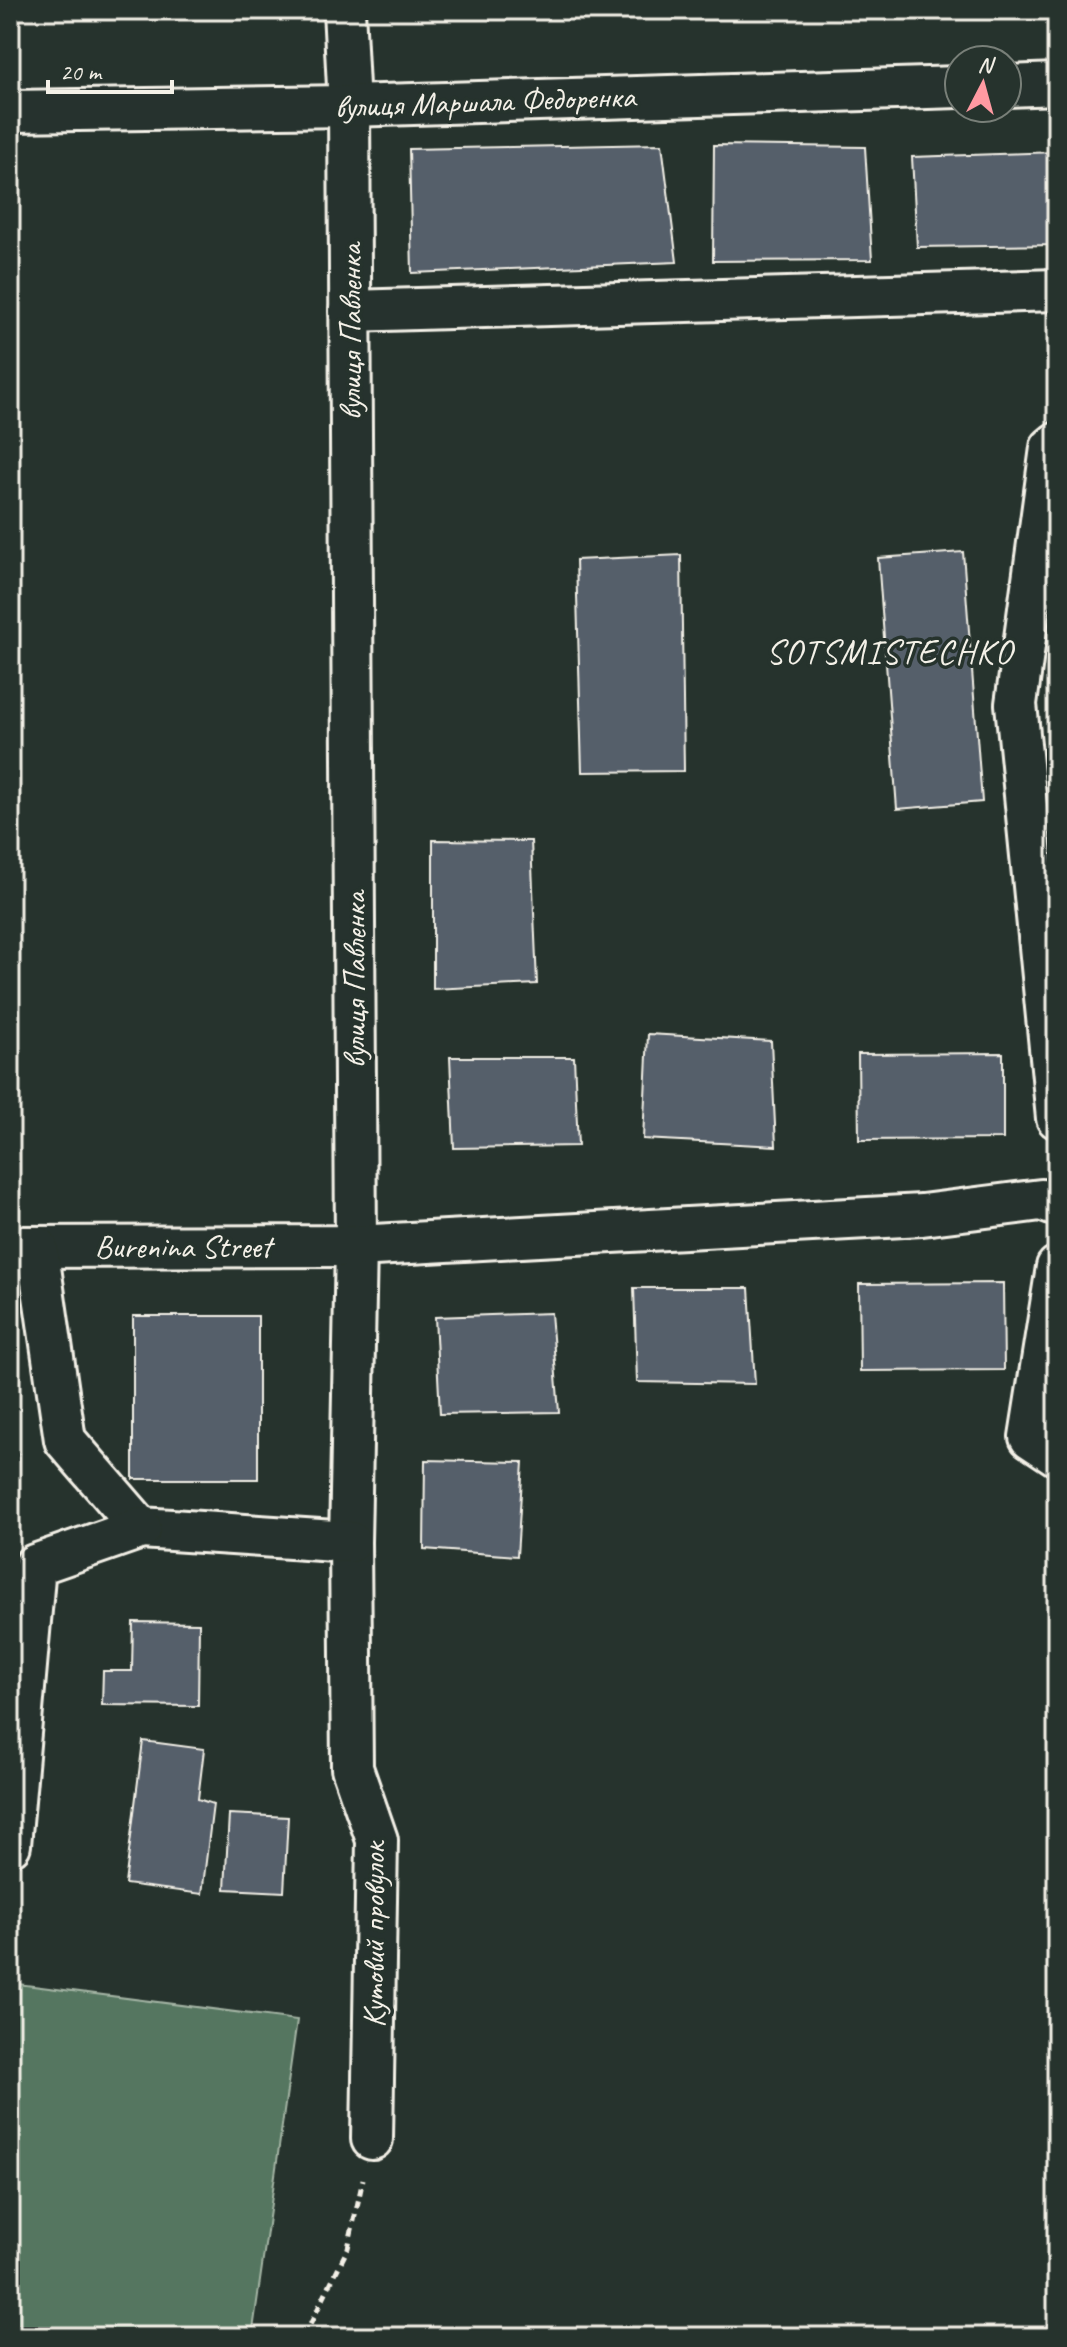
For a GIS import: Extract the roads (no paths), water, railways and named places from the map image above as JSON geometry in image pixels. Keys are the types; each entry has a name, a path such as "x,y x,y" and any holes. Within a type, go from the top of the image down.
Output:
{"street":[{"name":"вулиця Павленка","path":"344,10 349,106 356,1246"},
{"path":"1023,85 1057,84"},
{"name":"вулиця Маршала Федоренка","path":"10,111 349,106 943,87"},
{"path":"350,311 1057,290"},
{"path":"1057,443 1051,448 1016,704 1057,1118"},
{"path":"356,1246 922,1215 1041,1200 1057,1206"},
{"name":"Burenina Street","path":"24,1247 356,1246"},
{"name":"Кутовий провулок","path":"356,1246 350,1542 352,1768 377,1840 372,2139"},
{"path":"24,1247 65,1440 141,1528"},
{"path":"1057,1267 1030,1437 1057,1455"},
{"path":"10,1845 35,1565 141,1528 350,1542"}],"district":[{"name":"SOTSMISTECHKO","path":"890,651"}]}
